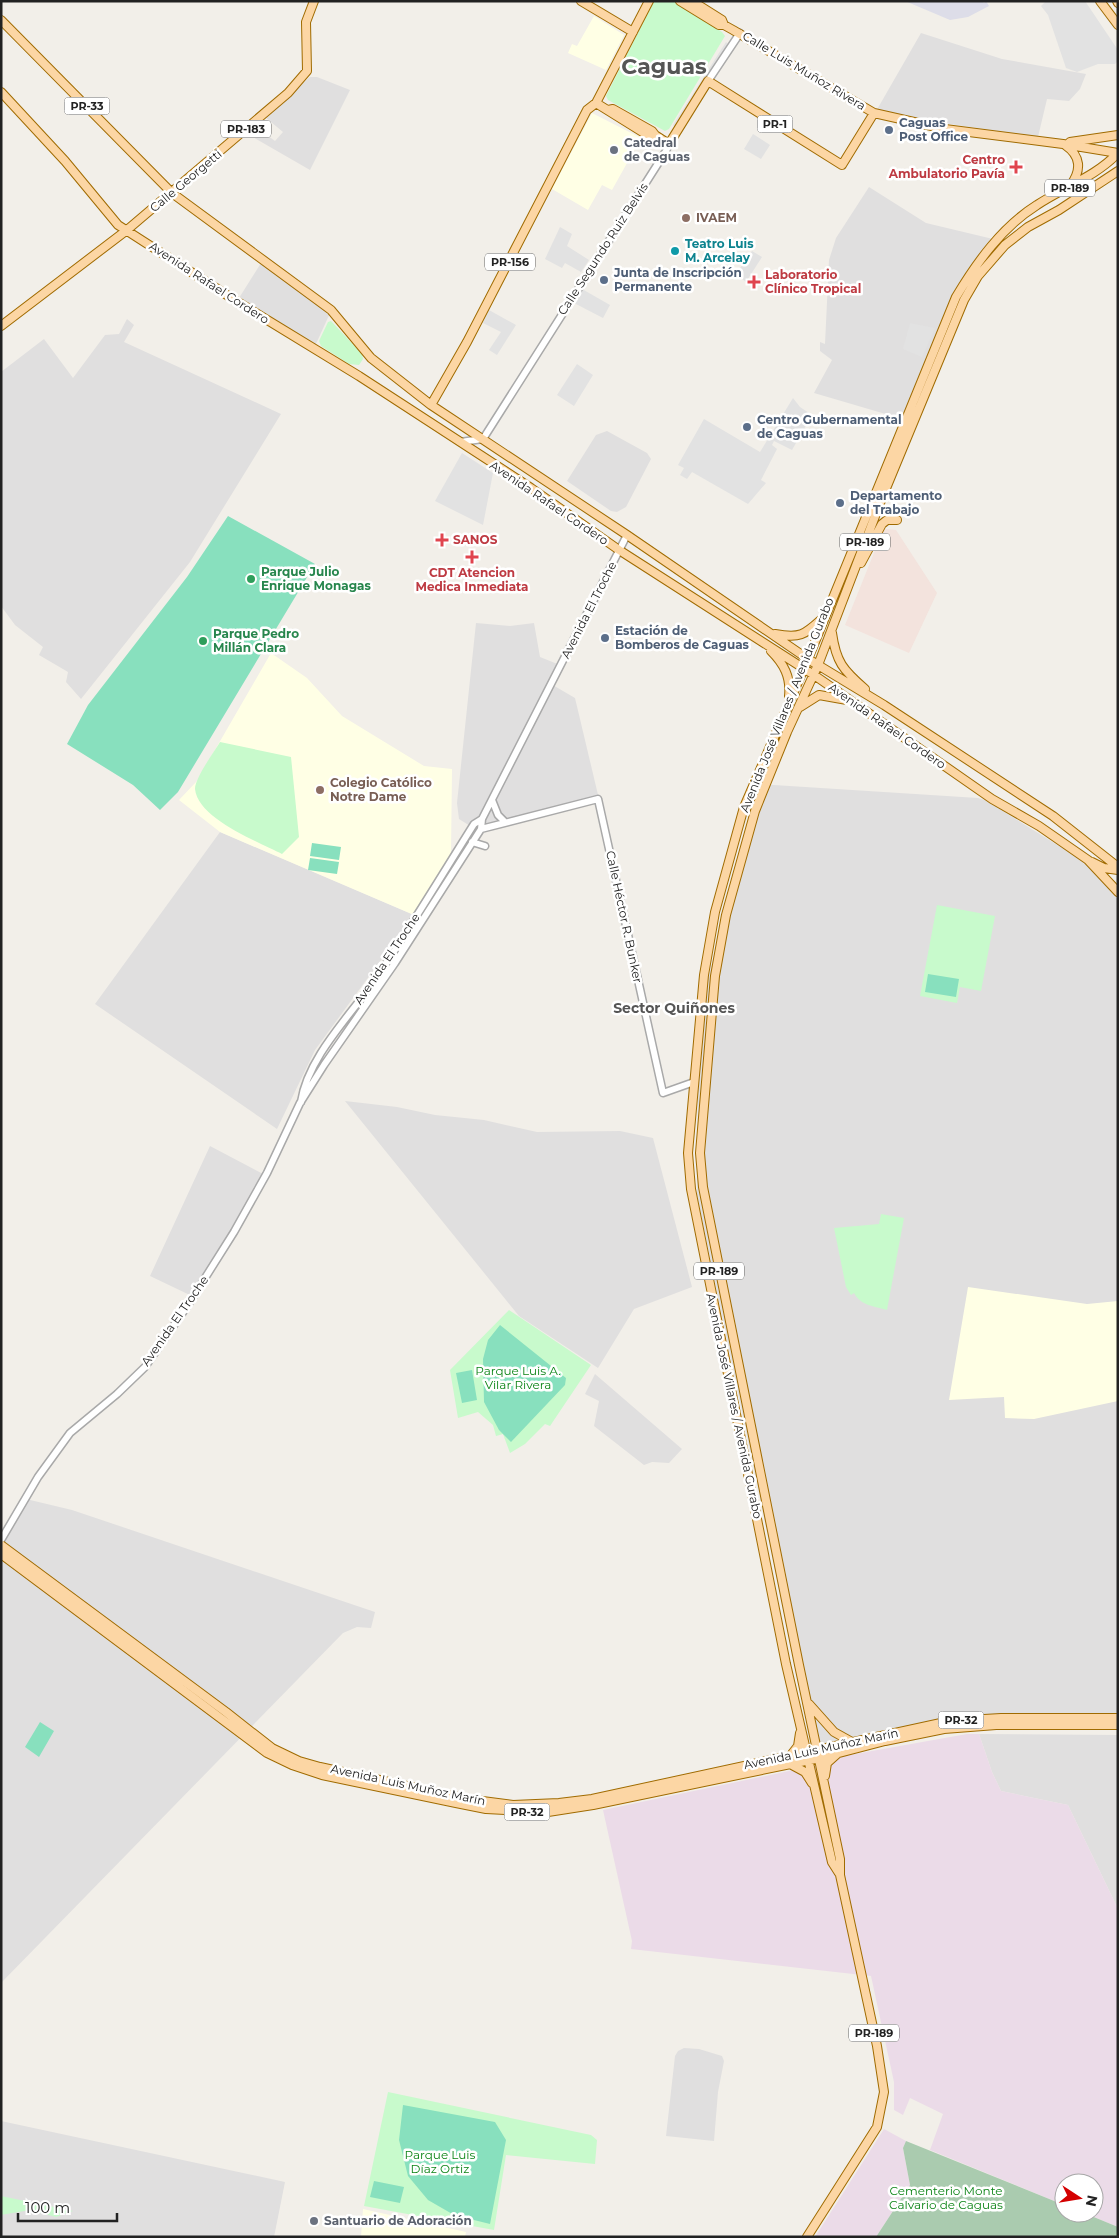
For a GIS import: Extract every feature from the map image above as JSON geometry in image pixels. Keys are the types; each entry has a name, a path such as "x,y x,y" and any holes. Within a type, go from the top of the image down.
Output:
{"main road":[{"name":"Calle Georgetti","path":"1,326 127,230 288,93 307,71 306,22 314,1"},
{"path":"581,1 633,32"},
{"path":"649,1 596,103 608,110 610,114 631,122 648,136 655,135 669,144"},
{"name":"Calle Luis Muñoz Rivera","path":"680,1 722,20 724,24 874,113 945,129 1063,144"},
{"name":"Calle Luis Muñoz Rivera","path":"692,1 698,9"},
{"path":"1100,1 1118,25"},
{"name":"PR-33","path":"1,20 172,193"},
{"name":"Calle Segundo Ruiz Belvis","path":"669,144 708,81"},
{"name":"PR-1","path":"708,81 842,165 874,113"},
{"name":"Avenida Rafael Cordero","path":"1,92 65,161 118,225 233,299 359,376 619,550 804,668 992,799 1039,826 1088,860 1118,892"},
{"name":"PR-156","path":"431,405 476,325 587,110 596,103"},
{"path":"1063,144 1114,136 1118,130"},
{"path":"1063,144 1118,153"},
{"path":"1063,144 1073,152 1078,162 1077,176 1068,188"},
{"name":"Avenida José Villares / Avenida Gurabo","path":"840,1875 832,1862 786,1664 692,1189 688,1153 704,974 715,912 744,807 808,659 836,586 956,297 970,273 995,240 1036,205 1084,180 1118,153"},
{"name":"Avenida José Villares / Avenida Gurabo","path":"807,2237 877,2126 884,2092 877,2046 840,1875 840,1859 820,1758 718,1268 703,1187 700,1152 715,976 726,915 755,811 797,710 814,675 882,498 964,300 978,276 1005,245 1028,227 1059,210 1117,172"},
{"name":"Avenida Rafael Cordero","path":"172,193 331,310 371,358 431,405 627,535 808,659 884,705 1053,816 1118,868"},
{"path":"882,498 884,478 891,454"},
{"path":"836,586 848,588 882,524 887,520 897,520"},
{"path":"771,633 793,637 805,634 825,615"},
{"path":"832,630 835,655 843,667 884,705"},
{"path":"761,640 780,660 788,674 789,702"},
{"path":"797,710 808,701 820,695 854,702"},
{"path":"767,751 778,755"},
{"path":"1088,860 1104,868 1118,868"},
{"name":"Avenida Luis Muñoz Marín","path":"1,1545 272,1748 299,1761 320,1767 467,1799 531,1805 592,1799 936,1724 965,1720 1001,1718 1118,1718"},
{"name":"Avenida Luis Muñoz Marín","path":"1,1554 267,1753 292,1765 322,1775 486,1809 548,1812 593,1805 809,1761 929,1732 978,1726 1118,1725"},
{"path":"807,1701 834,1732 852,1742"},
{"path":"790,1755 798,1746 800,1724"},
{"path":"824,1782 827,1763 838,1753"},
{"path":"787,1764 796,1766 805,1772 816,1789"}],"street":[{"name":"Calle Segundo Ruiz Belvis","path":"708,81 740,33"},
{"name":"Calle Segundo Ruiz Belvis","path":"483,439 669,144"},
{"path":"460,442 483,439"},
{"name":"Avenida El Troche","path":"1,1540 38,1478 70,1433 117,1394 145,1367 188,1305 244,1215 267,1173 300,1103 343,1036 395,963 481,829 482,819 627,535"},
{"name":"Calle Héctor R. Bunker","path":"505,822 598,799 663,1093 694,1082"},
{"path":"492,800 498,816 505,822"},
{"name":"Avenida El Troche","path":"300,1103 303,1086 318,1058 389,959 474,824 482,819"},
{"path":"481,829 505,822"},
{"path":"472,842 485,846"}],"shaded area":[{"path":"905,1 982,1 984,3 986,1 989,6 968,17 950,20"},
{"path":"1046,1 1085,1 1118,50 1118,61 1115,64 1098,64 1077,72 1066,68 1048,15 1041,6"},
{"path":"594,16 624,35 606,70 568,53 572,44 577,46"},
{"path":"921,33 1002,59 1086,74 1080,89 1069,101 1047,99 1038,137 875,113"},
{"path":"726,42 728,44 675,127 673,125"},
{"path":"310,77 317,77 350,90 310,170 246,133 255,126 275,141 283,132 265,117"},
{"path":"592,113 641,138 612,190 602,185 588,210 552,189"},
{"path":"753,134 770,145 761,159 744,149"},
{"path":"869,187 926,223 993,239 998,242 956,301 906,420 814,393 832,360 820,351 820,342 825,344 829,260 836,238"},
{"path":"560,227 572,234 567,246 589,260 581,272 565,263 562,268 545,259"},
{"path":"752,251 762,257 746,282 736,274"},
{"path":"261,263 331,311 315,346 239,298"},
{"path":"582,289 610,305 603,318 574,303"},
{"path":"489,310 516,325 497,355 489,350 501,332 483,323"},
{"path":"127,319 134,325 124,342 281,414 190,562 81,699 66,682 68,672 39,655 43,647 15,625 1,606 1,372 44,339 73,378 105,335 119,334"},
{"path":"910,323 935,328 922,357 903,349"},
{"path":"577,364 593,375 574,406 557,395"},
{"path":"793,398 800,407 812,415 792,450 774,441 772,445 777,449 761,480 766,483 748,504 692,472 687,479 680,475 684,468 678,465 704,419 760,452"},
{"path":"607,431 647,453 651,459 626,507 617,512 611,511 567,481 596,435"},
{"path":"462,453 493,473 483,525 435,501"},
{"path":"886,529 896,530 937,593 909,653 845,625 882,533"},
{"path":"476,623 510,626 534,623 540,657 560,665 551,684 575,698 599,799 475,829 459,819 457,803"},
{"name":"Colegio Católico Notre Dame","path":"271,653 307,678 342,716 424,766 452,769 451,853 414,915 220,832 179,800 197,781"},
{"path":"757,784 978,798 985,800 1083,861 1118,899 1118,1719 912,1731 813,1754 697,1195 698,1080 706,987"},
{"path":"220,832 414,915 315,1050 277,1129 95,1004"},
{"path":"345,1101 397,1107 435,1115 484,1120 537,1132 620,1131 653,1138 692,1287 634,1309 598,1368 519,1316"},
{"path":"210,1146 265,1175 194,1297 150,1276"},
{"path":"968,1287 1087,1304 1118,1301 1118,1401 1034,1419 1005,1418 1004,1397 949,1400"},
{"path":"595,1374 682,1449 669,1463 652,1462 644,1465 594,1426 599,1401 585,1394"},
{"path":"26,1499 72,1510 375,1612 371,1628 357,1627 343,1633 1,1983 1,1562 10,1556 1,1541"},
{"path":"967,1734 979,1734 992,1772 1001,1791 1068,1805 1118,1909 1118,2227 1104,2221 1104,2173 1054,2173 1054,2201 930,2150 943,2114 910,2098 903,2115 894,2110 894,2082 871,1976 631,1949 632,1941 603,1810 789,1771 844,1756"},
{"path":"979,1734 1118,1735 1118,1909 1068,1805 1001,1791 992,1772"},
{"path":"684,2048 699,2049 722,2056 724,2061 718,2092 714,2141 666,2136 675,2056 678,2051"},
{"path":"1,2121 285,2182 274,2237 1,2237"},
{"path":"884,2129 906,2141 903,2148 910,2185 876,2237 815,2237"},
{"path":"363,2209 466,2232 465,2237 361,2237"}],"green space":[{"path":"654,1 674,1 722,32 725,36 669,129 665,131 608,100 606,96"},
{"path":"331,321 362,354 363,359 359,365 349,364 321,346 319,341 328,322"},
{"name":"Parque Pedro Millán Clara","path":"228,516 315,564 178,792 160,810 133,785 67,744 88,705 187,577"},
{"path":"220,742 291,757 299,837 282,854 218,820 199,800 195,789 196,784 201,772"},
{"path":"312,843 341,847 339,860 310,856"},
{"path":"310,858 339,862 337,874 308,870"},
{"path":"937,905 995,916 981,991 960,987 957,1003 920,996"},
{"path":"928,974 959,979 956,997 925,992"},
{"path":"881,1214 904,1218 887,1310 860,1301 854,1293 851,1295 846,1287 834,1228 879,1224"},
{"name":"Parque Luis A. Vilar Rivera","path":"509,1310 591,1365 550,1426 545,1424 525,1444 510,1453 503,1434 496,1436 493,1425 478,1412 458,1418 450,1370"},
{"path":"500,1325 566,1378 565,1385 511,1442 499,1430 484,1402 483,1359 488,1340"},
{"path":"472,1370 477,1400 462,1403 456,1373"},
{"path":"40,1722 54,1731 39,1757 25,1747"},
{"name":"Parque Luis Díaz Ortiz","path":"388,2092 591,2135 597,2140 595,2164 506,2155 494,2230 364,2206"},
{"path":"403,2105 495,2122 506,2140 490,2224 454,2215 428,2200 408,2176 399,2140"},
{"name":"Cementerio Monte Calvario de Caguas","path":"906,2141 1054,2201 1054,2223 1104,2223 1104,2221 1118,2227 1118,2237 876,2237 910,2185 903,2148"},
{"path":"374,2181 404,2187 400,2203 370,2197"},
{"path":"1,2196 73,2211 56,2217 30,2210 1,2215"}],"place":[{"name":"Caguas Post Office","path":"889,130"},
{"name":"Catedral de Caguas","path":"614,150"},
{"name":"Centro Ambulatorio Pavía","path":"1016,167"},
{"name":"IVAEM","path":"686,218"},
{"name":"Teatro Luis M. Arcelay","path":"675,251"},
{"name":"Junta de Inscripción Permanente","path":"604,280"},
{"name":"Laboratorio Clínico Tropical","path":"754,282"},
{"name":"Centro Gubernamental de Caguas","path":"747,427"},
{"name":"Departamento del Trabajo","path":"840,503"},
{"name":"SANOS","path":"442,540"},
{"name":"CDT Atencion Medica Inmediata","path":"472,557"},
{"name":"Parque Julio Enrique Monagas","path":"251,579"},
{"name":"Estación de Bomberos de Caguas","path":"605,638"},
{"name":"Parque Pedro Millán Clara","path":"203,641"},
{"name":"Colegio Católico Notre Dame","path":"320,790"},
{"name":"Santuario de Adoración","path":"314,2221"}],"district":[{"name":"Caguas","path":"664,66"},
{"name":"Sector Quiñones","path":"674,1008"}]}
